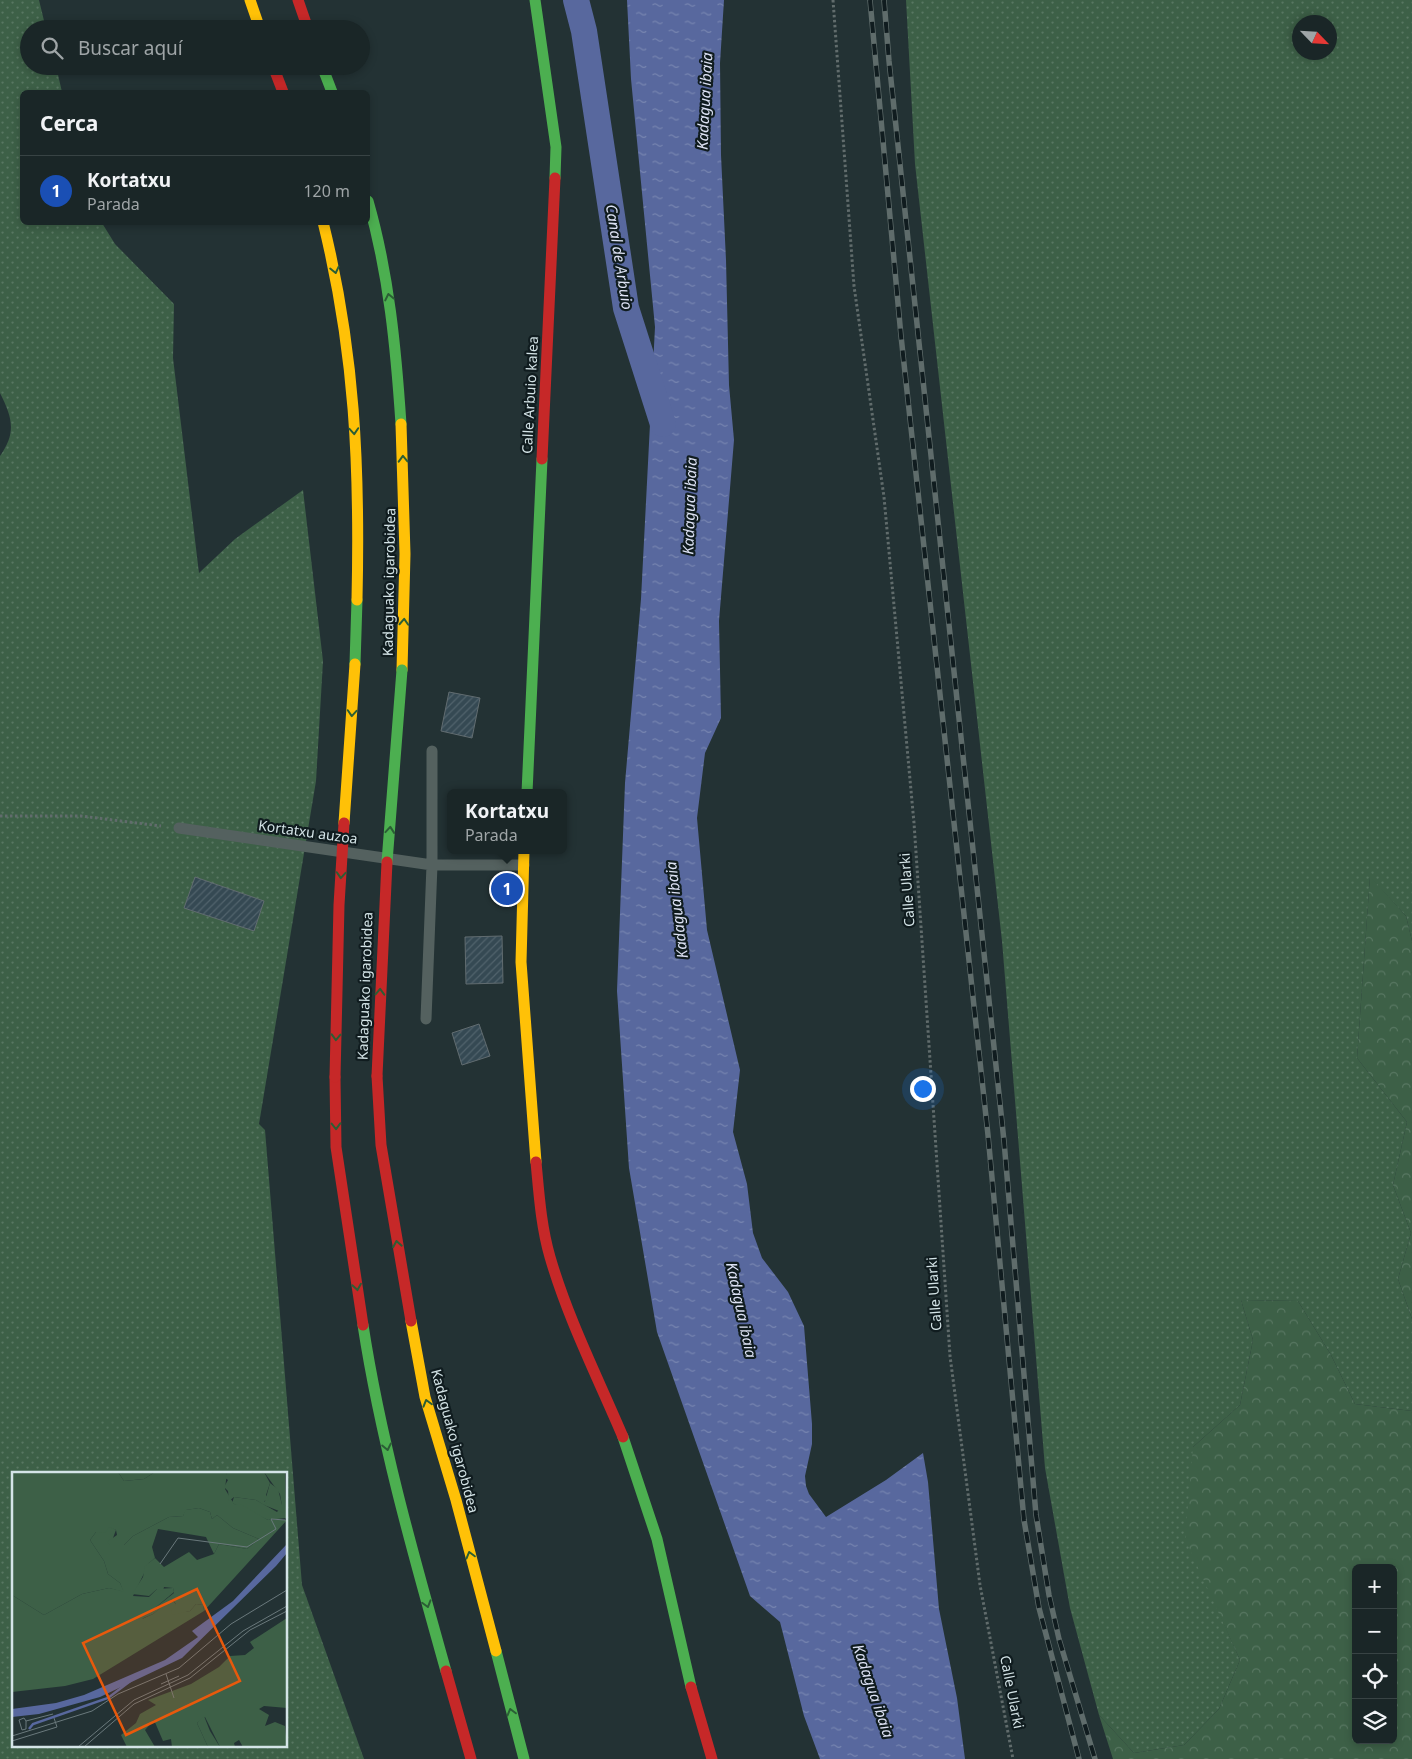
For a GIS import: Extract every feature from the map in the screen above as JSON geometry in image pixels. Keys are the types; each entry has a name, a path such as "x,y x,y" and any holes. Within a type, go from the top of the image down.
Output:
{"main road":[{"path":"250,0 257,20"},
{"path":"298,0 305,20"},
{"name":"Calle Arbuio kalea","path":"527,789 556,147 535,0"},
{"path":"276,75 282,90"},
{"path":"325,75 331,90"},
{"name":"Kadaguako igarobidea","path":"370,211 390,306 401,413 406,513 402,670 383,910 377,1076 381,1145 388,1197 425,1396 456,1500 524,1759"},
{"name":"Kadaguako igarobidea","path":"324,225 341,291 351,382 359,512 355,664 339,905 335,1077 336,1147 370,1368 405,1524 471,1759"},
{"path":"524,854 520,901 522,972 527,1069 542,1218 554,1270 640,1483 660,1548 684,1667 698,1722 712,1759"}],"lane":[{"path":"426,1020 432,864 432,751"},
{"name":"Kortatxu auzoa","path":"179,828 432,864 524,865"}],"path":[{"name":"Calle Ularki","path":"833,0 854,286 884,498 914,823 950,1356 980,1585 1013,1759"},
{"path":"0,816 82,816 179,828"}],"green space":[{"path":"0,0 39,0 44,20 20,20 20,75 58,75 62,90 20,90 20,225 103,225 115,244 174,304 173,358 199,573 235,539 303,490 323,661 316,781 259,1124 265,1130 302,1585 364,1759 0,1759 0,456 11,432 10,417 0,393"},
{"path":"906,0 1412,0 1412,941 1406,916 1370,877 1357,1058 1407,1122 1393,1185 1411,1233 1398,1279 1412,1319 1412,1411 1355,1404 1331,1355 1298,1301 1241,1300 1253,1340 1240,1405 1193,1447 1214,1601 1240,1660 1219,1709 1184,1745 1134,1753 1099,1715 1070,1608 1045,1468 1002,941 915,164"},
{"path":"1370,876 1406,916 1412,941 1412,1319 1398,1279 1411,1233 1393,1185 1407,1122 1357,1058"},
{"path":"1241,1300 1298,1301 1331,1355 1355,1404 1412,1411 1412,1759 1113,1759 1099,1715 1134,1753 1184,1745 1219,1709 1240,1660 1185,1539 1193,1447 1240,1405 1253,1340"}],"water":[{"name":"Kadagua ibaia","path":"627,0 724,0 720,63 721,155 729,385 734,440 719,621 721,718 705,753 697,818 707,930 740,1070 733,1132 747,1184 753,1233 762,1258 788,1292 804,1326 812,1424 812,1444 805,1476 809,1494 826,1517 886,1480 923,1453 928,1482 939,1609 957,1698 965,1759 820,1759 804,1716 780,1622 750,1596 657,1332 629,1168 617,991 625,783 641,599 655,327 631,79"}],"building":[{"path":"449,692 480,698 472,738 441,731"},
{"path":"195,877 264,901 254,931 184,908"},
{"path":"502,936 503,983 466,984 465,937"},
{"path":"479,1024 490,1056 462,1065 452,1033"}],"waterway":[{"name":"Canal de Arbuio","path":"576,0 584,31 626,308 663,424"}],"railway":[{"path":"870,0 901,336 988,1135 1024,1520 1039,1608 1079,1759"},
{"path":"884,0 1004,1141 1036,1515 1049,1595 1059,1639 1095,1759"}],"traffic: fast":[{"path":"535,0 556,147 555,178"},
{"path":"325,75 331,90"},
{"path":"370,209 391,312 401,424"},
{"path":"527,789 542,459"},
{"path":"355,664 357,600"},
{"path":"387,862 402,670"},
{"path":"363,1325 370,1369 389,1456 410,1542 446,1671"},
{"path":"623,1437 657,1539 691,1687"},
{"path":"496,1651 524,1759"}],"traffic: slow":[{"path":"250,0 257,20"},
{"path":"324,225 334,270 349,363 356,456 357,600"},
{"path":"401,424 405,554 402,670"},
{"path":"344,823 355,664"},
{"path":"524,854 521,962 536,1162"},
{"path":"411,1321 425,1397 456,1500 496,1651"}],"traffic: jam":[{"path":"298,0 305,20"},
{"path":"276,75 282,90"},
{"path":"542,459 555,178"},
{"path":"335,1077 339,905 344,823"},
{"path":"377,1076 387,862"},
{"path":"377,1076 381,1145 411,1321"},
{"path":"335,1077 336,1147 363,1325"},
{"path":"536,1162 544,1234 557,1280 574,1326 623,1437"},
{"path":"446,1671 471,1759"},
{"path":"691,1687 712,1759"}],"place":[{"name":"Kortatxu","path":"507,889"}]}
